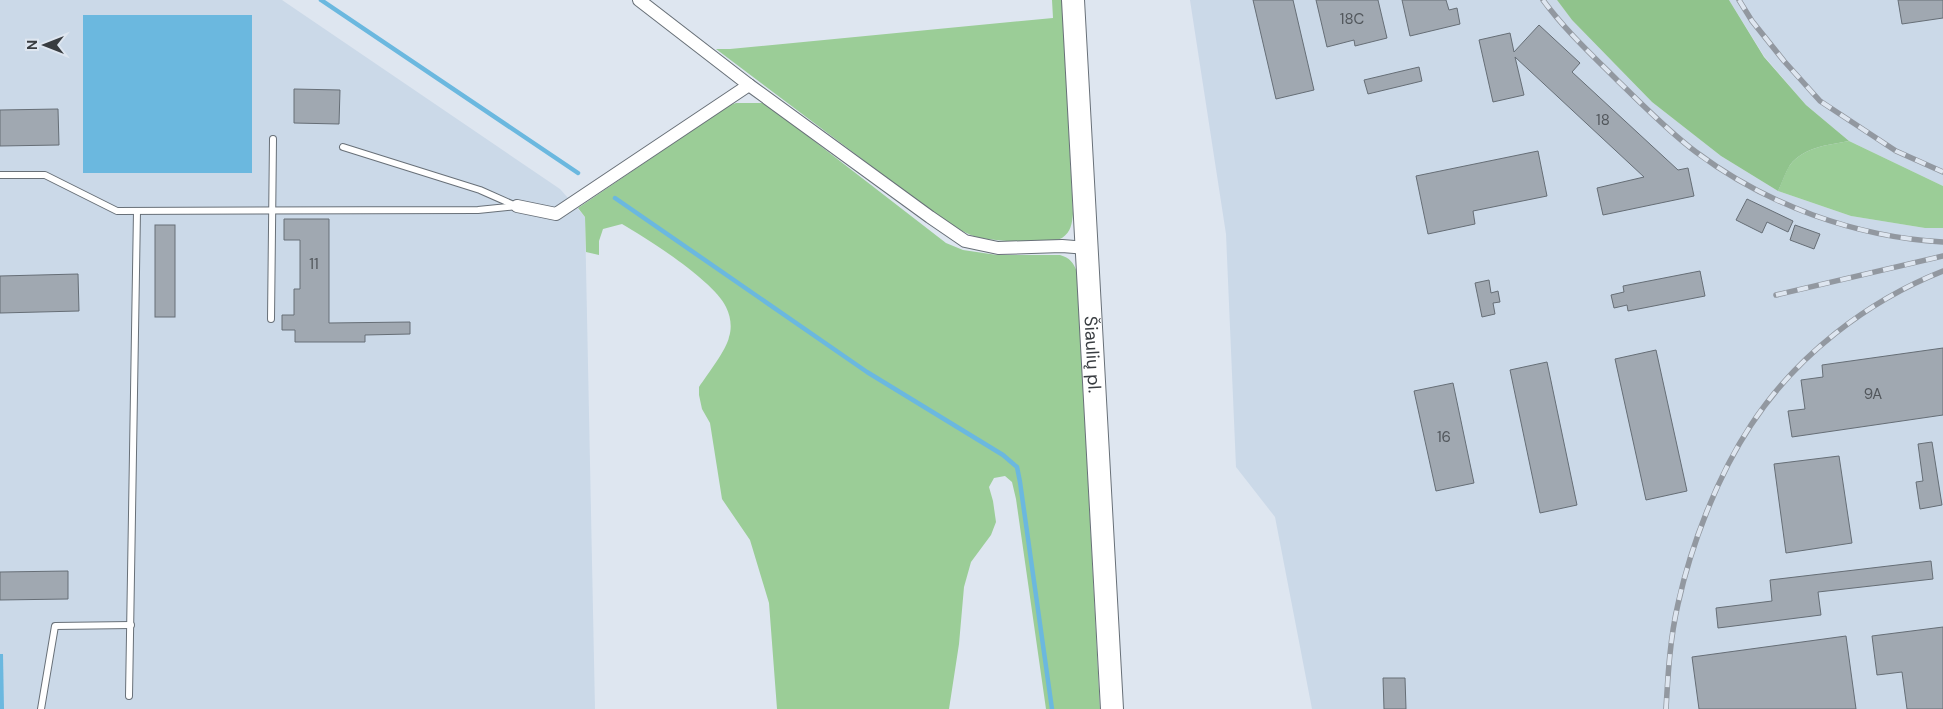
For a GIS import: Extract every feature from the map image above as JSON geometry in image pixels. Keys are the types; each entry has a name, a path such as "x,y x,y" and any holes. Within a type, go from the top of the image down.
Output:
{"highway":[{"name":"Šiaulių pl.","path":"1073,0 1112,709"}],"street":[{"path":"639,0 750,85 965,241 998,248 1062,246 1087,248"},
{"path":"517,206 556,214 750,85"}],"lane":[{"path":"271,319 273,139"},
{"path":"344,147 480,190 517,206"},
{"path":"0,175 45,175 117,211 273,209 478,210 517,206"},
{"path":"129,696 136,211"},
{"path":"41,709 55,626 131,625"}],"shaded area":[{"path":"0,0 282,0 560,189 585,217 595,709 0,709"},
{"path":"1190,0 1557,0 1572,20 1652,102 1721,156 1778,191 1851,216 1925,228 1943,228 1943,709 1312,709 1275,517 1236,467 1226,234"},
{"path":"1729,0 1943,0 1943,186 1849,141 1806,105 1764,56"}],"green space":[{"path":"1052,0 1062,0 1073,214 1067,233 1062,238 1055,240 1022,242 988,239 971,235 957,228 943,220 716,49 1053,18"},
{"path":"1557,0 1729,0 1764,57 1806,105 1849,141 1817,148 1802,154 1790,165 1778,191 1721,156 1652,102 1572,20"},
{"path":"736,103 765,103 946,243 963,250 997,255 1060,255 1071,261 1077,272 1100,709 1046,709 1016,499 1012,482 1005,476 994,478 989,487 996,522 991,535 971,562 964,587 959,644 949,709 777,709 769,603 750,540 722,499 710,423 702,409 699,395 699,387 721,355 730,334 731,326 728,311 719,297 695,273 622,224 603,229 599,241 599,255 586,252 585,217 578,208 728,106"},
{"path":"1849,141 1943,186 1943,228 1925,228 1851,216 1778,191 1790,165 1802,154 1817,148"}],"water":[{"path":"83,15 252,15 252,173 83,173"},
{"path":"0,654 3,654 4,709 0,709"}],"building":[{"path":"1253,0 1293,0 1314,90 1276,99"},
{"path":"1316,0 1378,0 1387,38 1355,46 1354,40 1327,47"},
{"path":"1402,0 1446,0 1449,10 1457,8 1460,24 1410,36"},
{"path":"1898,0 1943,0 1943,18 1902,24"},
{"path":"1539,25 1580,63 1572,72 1678,170 1688,168 1694,196 1603,215 1597,188 1644,177 1515,57 1524,95 1493,102 1479,40 1510,33 1514,52"},
{"path":"1419,67 1422,81 1368,94 1364,80"},
{"path":"294,89 340,90 339,124 294,123"},
{"path":"58,109 59,145 0,146 0,110"},
{"path":"1538,151 1547,196 1473,211 1475,224 1428,234 1416,176"},
{"path":"1747,199 1793,221 1788,232 1767,222 1762,233 1736,220"},
{"path":"284,219 329,219 329,323 410,322 410,334 365,335 365,342 295,342 295,330 282,330 282,315 294,315 294,289 300,289 300,240 284,240"},
{"path":"155,225 175,225 175,317 155,317"},
{"path":"1795,225 1820,234 1814,249 1790,240"},
{"path":"1700,271 1705,296 1628,311 1627,305 1614,308 1611,295 1624,292 1623,286"},
{"path":"78,274 79,311 0,313 0,276"},
{"path":"1489,280 1491,293 1498,291 1500,302 1493,303 1495,314 1482,317 1475,283"},
{"path":"1943,348 1943,415 1792,437 1788,411 1805,409 1801,380 1823,377 1822,365"},
{"path":"1656,350 1687,491 1646,500 1615,359"},
{"path":"1547,362 1577,505 1540,513 1510,370"},
{"path":"1453,383 1474,483 1436,491 1414,391"},
{"path":"1932,442 1942,505 1920,509 1916,482 1923,481 1918,444"},
{"path":"1839,456 1852,543 1786,553 1774,464"},
{"path":"1931,561 1933,579 1818,592 1821,615 1718,628 1716,608 1772,601 1770,580"},
{"path":"68,571 68,599 0,600 0,572"},
{"path":"1943,627 1943,709 1907,709 1902,672 1877,675 1872,636"},
{"path":"1846,636 1856,709 1699,709 1692,657"},
{"path":"1383,678 1405,678 1406,709 1384,709"}],"waterway":[{"path":"321,0 578,173"},
{"path":"615,198 867,372 1003,455 1017,467 1052,709"}],"railway":[{"path":"1543,0 1579,42 1656,118 1696,152 1723,171 1752,188 1813,215 1877,233 1943,242"},
{"path":"1739,0 1752,21 1784,61 1820,101 1896,151 1943,172"},
{"path":"1776,295 1943,256"},
{"path":"1666,709 1673,630 1690,558 1717,488 1751,425 1789,376 1835,333 1887,298 1943,271"}]}
